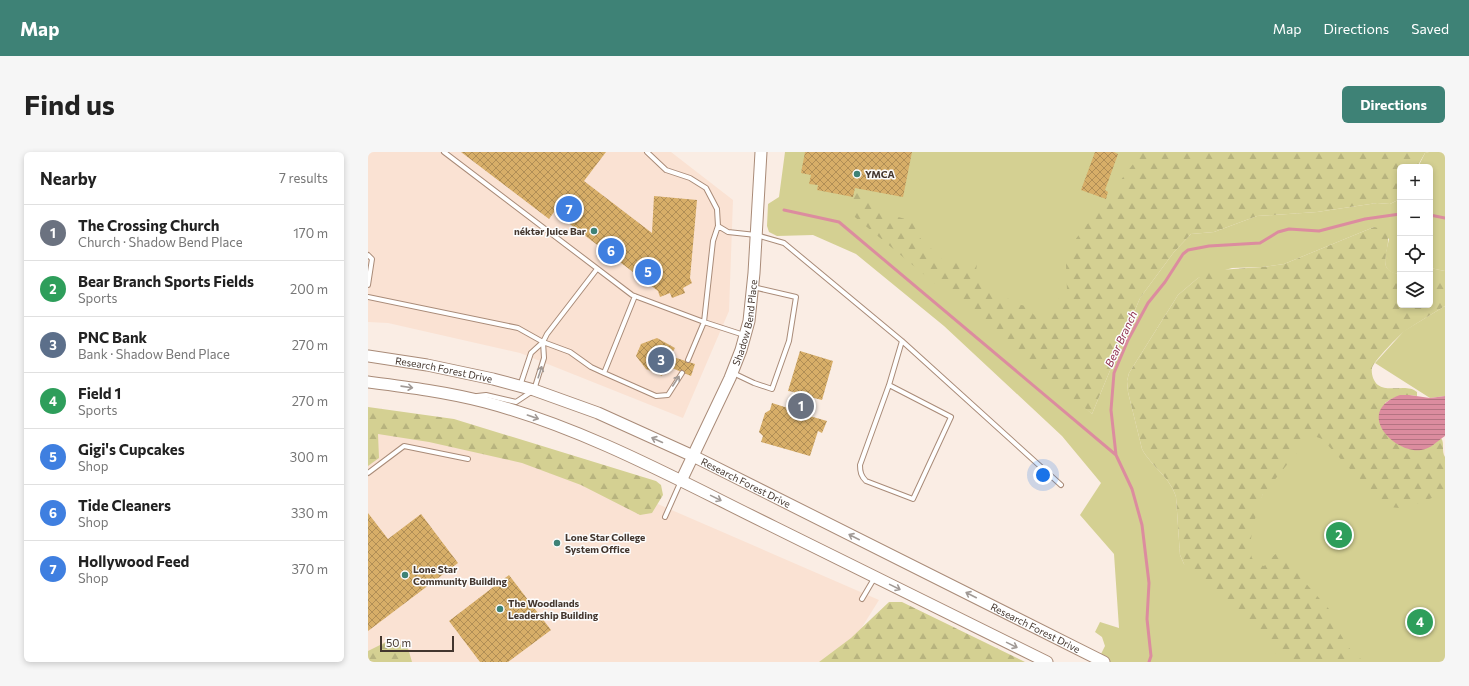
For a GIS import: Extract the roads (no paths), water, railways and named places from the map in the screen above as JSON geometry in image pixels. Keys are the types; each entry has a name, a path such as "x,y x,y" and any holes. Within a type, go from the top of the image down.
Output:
{"main road":[{"name":"Shadow Bend Place","path":"681,481 733,372 749,321 753,286 761,152"},
{"name":"Research Forest Drive","path":"368,356 427,365 520,386 598,413 693,456 1104,662"},
{"path":"368,382 423,389 485,402 532,417 588,438 681,481 1047,662"}],"lane":[{"path":"444,152 597,269 635,296 745,336"},
{"path":"647,152 666,170 690,178 706,188 718,209 718,226 713,241 704,322 688,360"},
{"path":"718,226 728,232 756,235 784,243 902,342 1061,485"},
{"path":"368,255 372,259 368,285"},
{"path":"520,386 531,353 543,342 547,334 597,269"},
{"path":"733,372 754,383 772,389 789,341 796,297 753,286"},
{"path":"604,373 635,296"},
{"path":"368,297 518,328 543,342 570,352 591,367 656,396 668,395 682,373"},
{"path":"463,397 486,395 516,402 534,390 544,358 543,342"},
{"path":"889,385 951,417 913,499 866,481 862,477 860,471 860,465 889,385 902,342"},
{"path":"368,473 404,446 468,459"},
{"path":"665,517 681,481"},
{"path":"862,599 875,577"}],"waterway":[{"path":"784,210 839,222 1116,455"},
{"name":"Bear Branch","path":"1149,662 1151,656 1147,619 1149,583 1142,525 1132,489 1116,455 1111,410 1114,373 1128,340 1148,303 1165,282 1183,254 1188,250 1209,246 1260,243 1278,232 1289,229 1319,231 1365,219 1397,214"},
{"name":"Bear Branch","path":"1433,216 1445,218"}],"place":[{"name":"YMCA","path":"857,174"},
{"name":"Hollywood Feed","path":"569,209"},
{"name":"néktər Juice Bar","path":"594,231"},
{"name":"Tide Cleaners","path":"611,251"},
{"name":"Gigi's Cupcakes","path":"648,272"},
{"name":"PNC Bank","path":"661,360"},
{"name":"The Crossing Church","path":"801,406"},
{"name":"Bear Branch Sports Fields","path":"1339,535"},
{"name":"Lone Star College System Office","path":"557,543"},
{"name":"Lone Star Community Building","path":"405,575"},
{"name":"The Woodlands Leadership Building","path":"500,609"},
{"name":"Field 1","path":"1420,622"}]}
